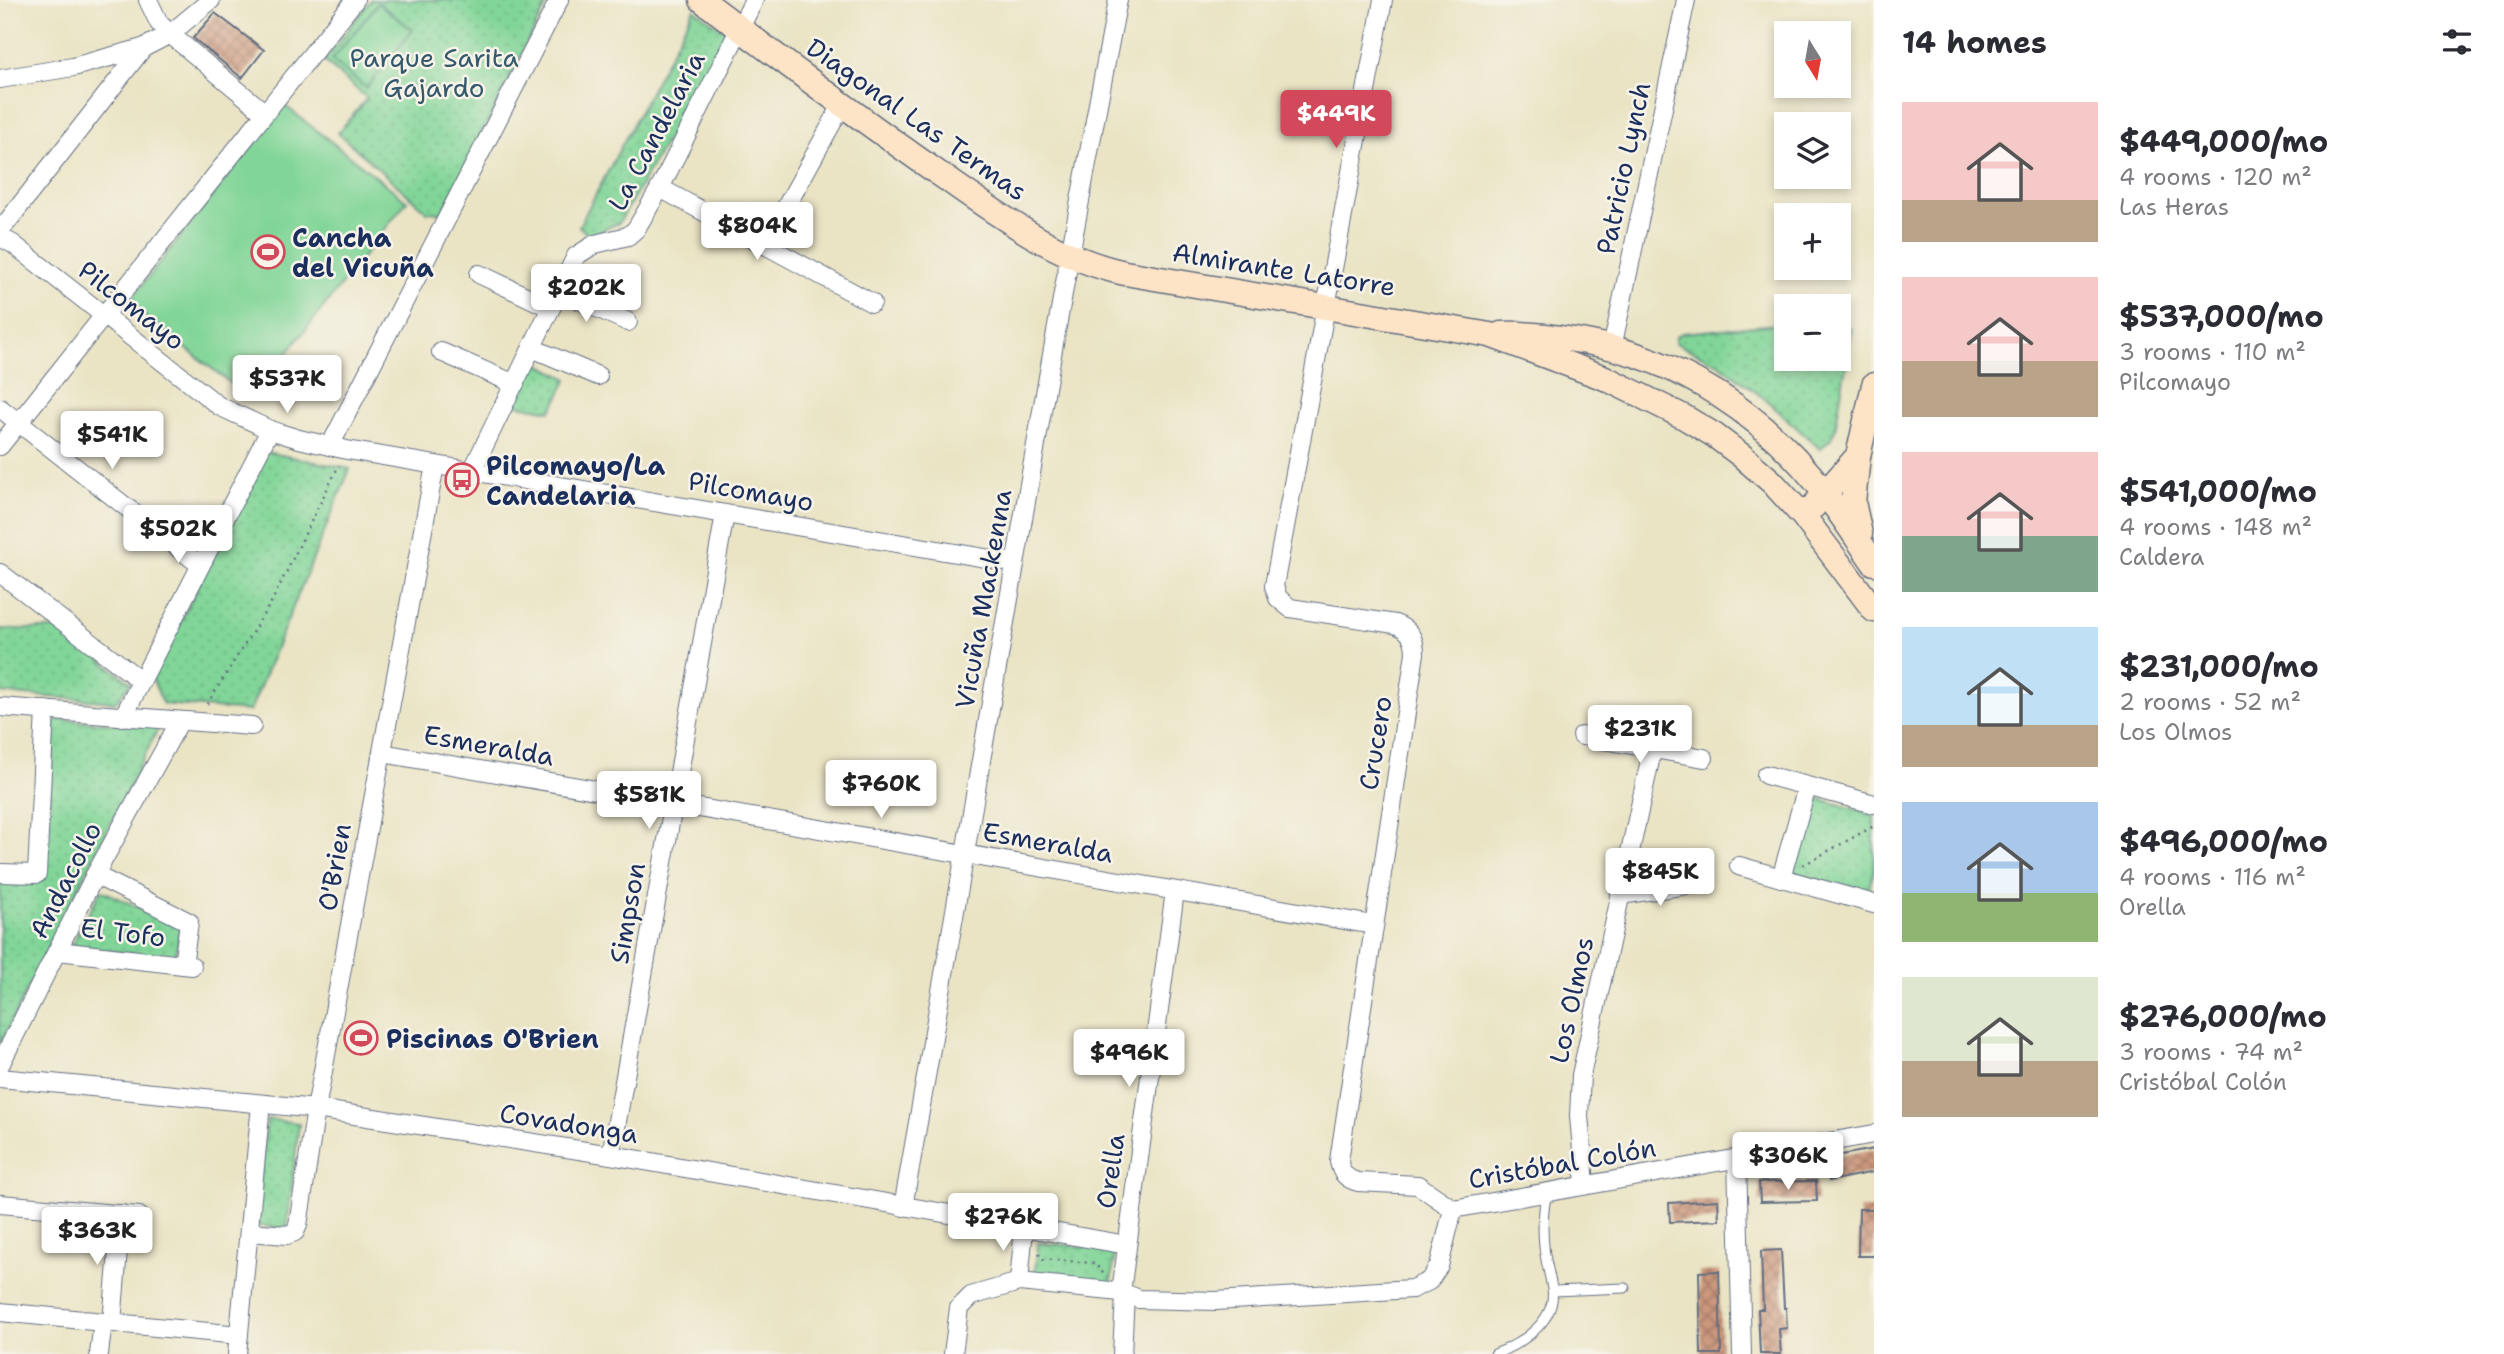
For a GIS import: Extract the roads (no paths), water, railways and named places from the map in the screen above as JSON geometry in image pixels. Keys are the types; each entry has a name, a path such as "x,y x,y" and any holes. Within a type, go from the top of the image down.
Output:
{"main road":[{"name":"Diagonal Las Termas","path":"702,0 842,105 1006,220 1070,254"},
{"name":"Almirante Latorre","path":"1070,254 1101,268 1125,273 1490,335 1605,378 1684,417 1742,456 1772,482 1804,517 1874,610"},
{"name":"Almirante Latorre","path":"1490,335 1532,334 1612,348 1658,363 1724,396 1767,429 1825,493 1873,562"},
{"path":"1873,562 1858,531 1853,502 1858,456 1874,384"},
{"path":"1804,517 1858,456"}],"street":[{"path":"148,0 159,23 170,34 265,113"},
{"path":"0,79 73,67 143,48 170,34 211,0"},
{"path":"0,446 355,0"},
{"path":"339,448 559,0"},
{"name":"La Candelaria","path":"555,299 576,256 595,244 632,233 660,188 754,0"},
{"name":"Vicuña Mackenna","path":"903,1207 966,854 1014,563 1118,0"},
{"path":"1326,307 1383,0"},
{"name":"Patricio Lynch","path":"1612,348 1686,0"},
{"path":"0,231 143,48"},
{"path":"765,245 842,105"},
{"path":"660,188 873,303"},
{"name":"Pilcomayo","path":"0,237 13,244 219,406 270,430 339,448 1014,563"},
{"path":"478,274 628,322"},
{"path":"472,471 555,299"},
{"name":"Crucero","path":"1326,307 1274,586 1278,597 1290,608 1395,624 1406,629 1414,639 1415,653 1339,1151 1340,1168 1349,1179 1358,1182 1418,1185 1453,1209"},
{"path":"532,348 598,376"},
{"path":"440,352 515,384"},
{"path":"0,408 200,565"},
{"path":"123,716 270,430"},
{"name":"O'Brien","path":"249,1232 287,1235 295,1232 298,1226 316,1109 435,465"},
{"name":"Simpson","path":"611,1156 725,514"},
{"path":"0,573 140,680"},
{"path":"0,707 252,726"},
{"path":"0,873 37,874 45,710"},
{"name":"Andacollo","path":"0,1065 95,876 188,722"},
{"path":"1582,736 1704,758"},
{"name":"Los Olmos","path":"1586,1184 1579,1116 1580,1086 1653,747"},
{"name":"Esmeralda","path":"382,753 1373,925"},
{"path":"1766,775 1874,804"},
{"path":"1780,878 1807,787"},
{"path":"1739,866 1874,904"},
{"name":"El Tofo","path":"58,950 188,965 189,922 95,876"},
{"path":"1620,895 1694,884"},
{"name":"Orella","path":"1122,1354 1127,1245 1175,891"},
{"name":"Covadonga","path":"0,1078 316,1109 611,1156 1127,1245"},
{"path":"237,1354 261,1104"},
{"name":"Cristóbal Colón","path":"953,1354 959,1308 971,1296 1019,1282 1123,1293 1139,1299 1216,1301 1412,1289 1429,1281 1439,1266 1453,1209 1874,1134"},
{"path":"1737,1158 1742,1354"},
{"path":"0,1204 130,1215 99,1354"},
{"path":"1019,1282 1024,1228"},
{"path":"0,1312 239,1335"}],"lane":[{"path":"1495,1354 1538,1329 1551,1306 1553,1291 1543,1244 1542,1215 1547,1191"},
{"path":"1553,1291 1625,1288"}],"place":[{"name":"Cancha del Vicuña","path":"268,252"},
{"name":"Pilcomayo/La Candelaria","path":"462,480"},
{"name":"Piscinas O'Brien","path":"361,1038"}],"park label":[{"name":"Parque Sarita Gajardo","path":"434,72"}]}
